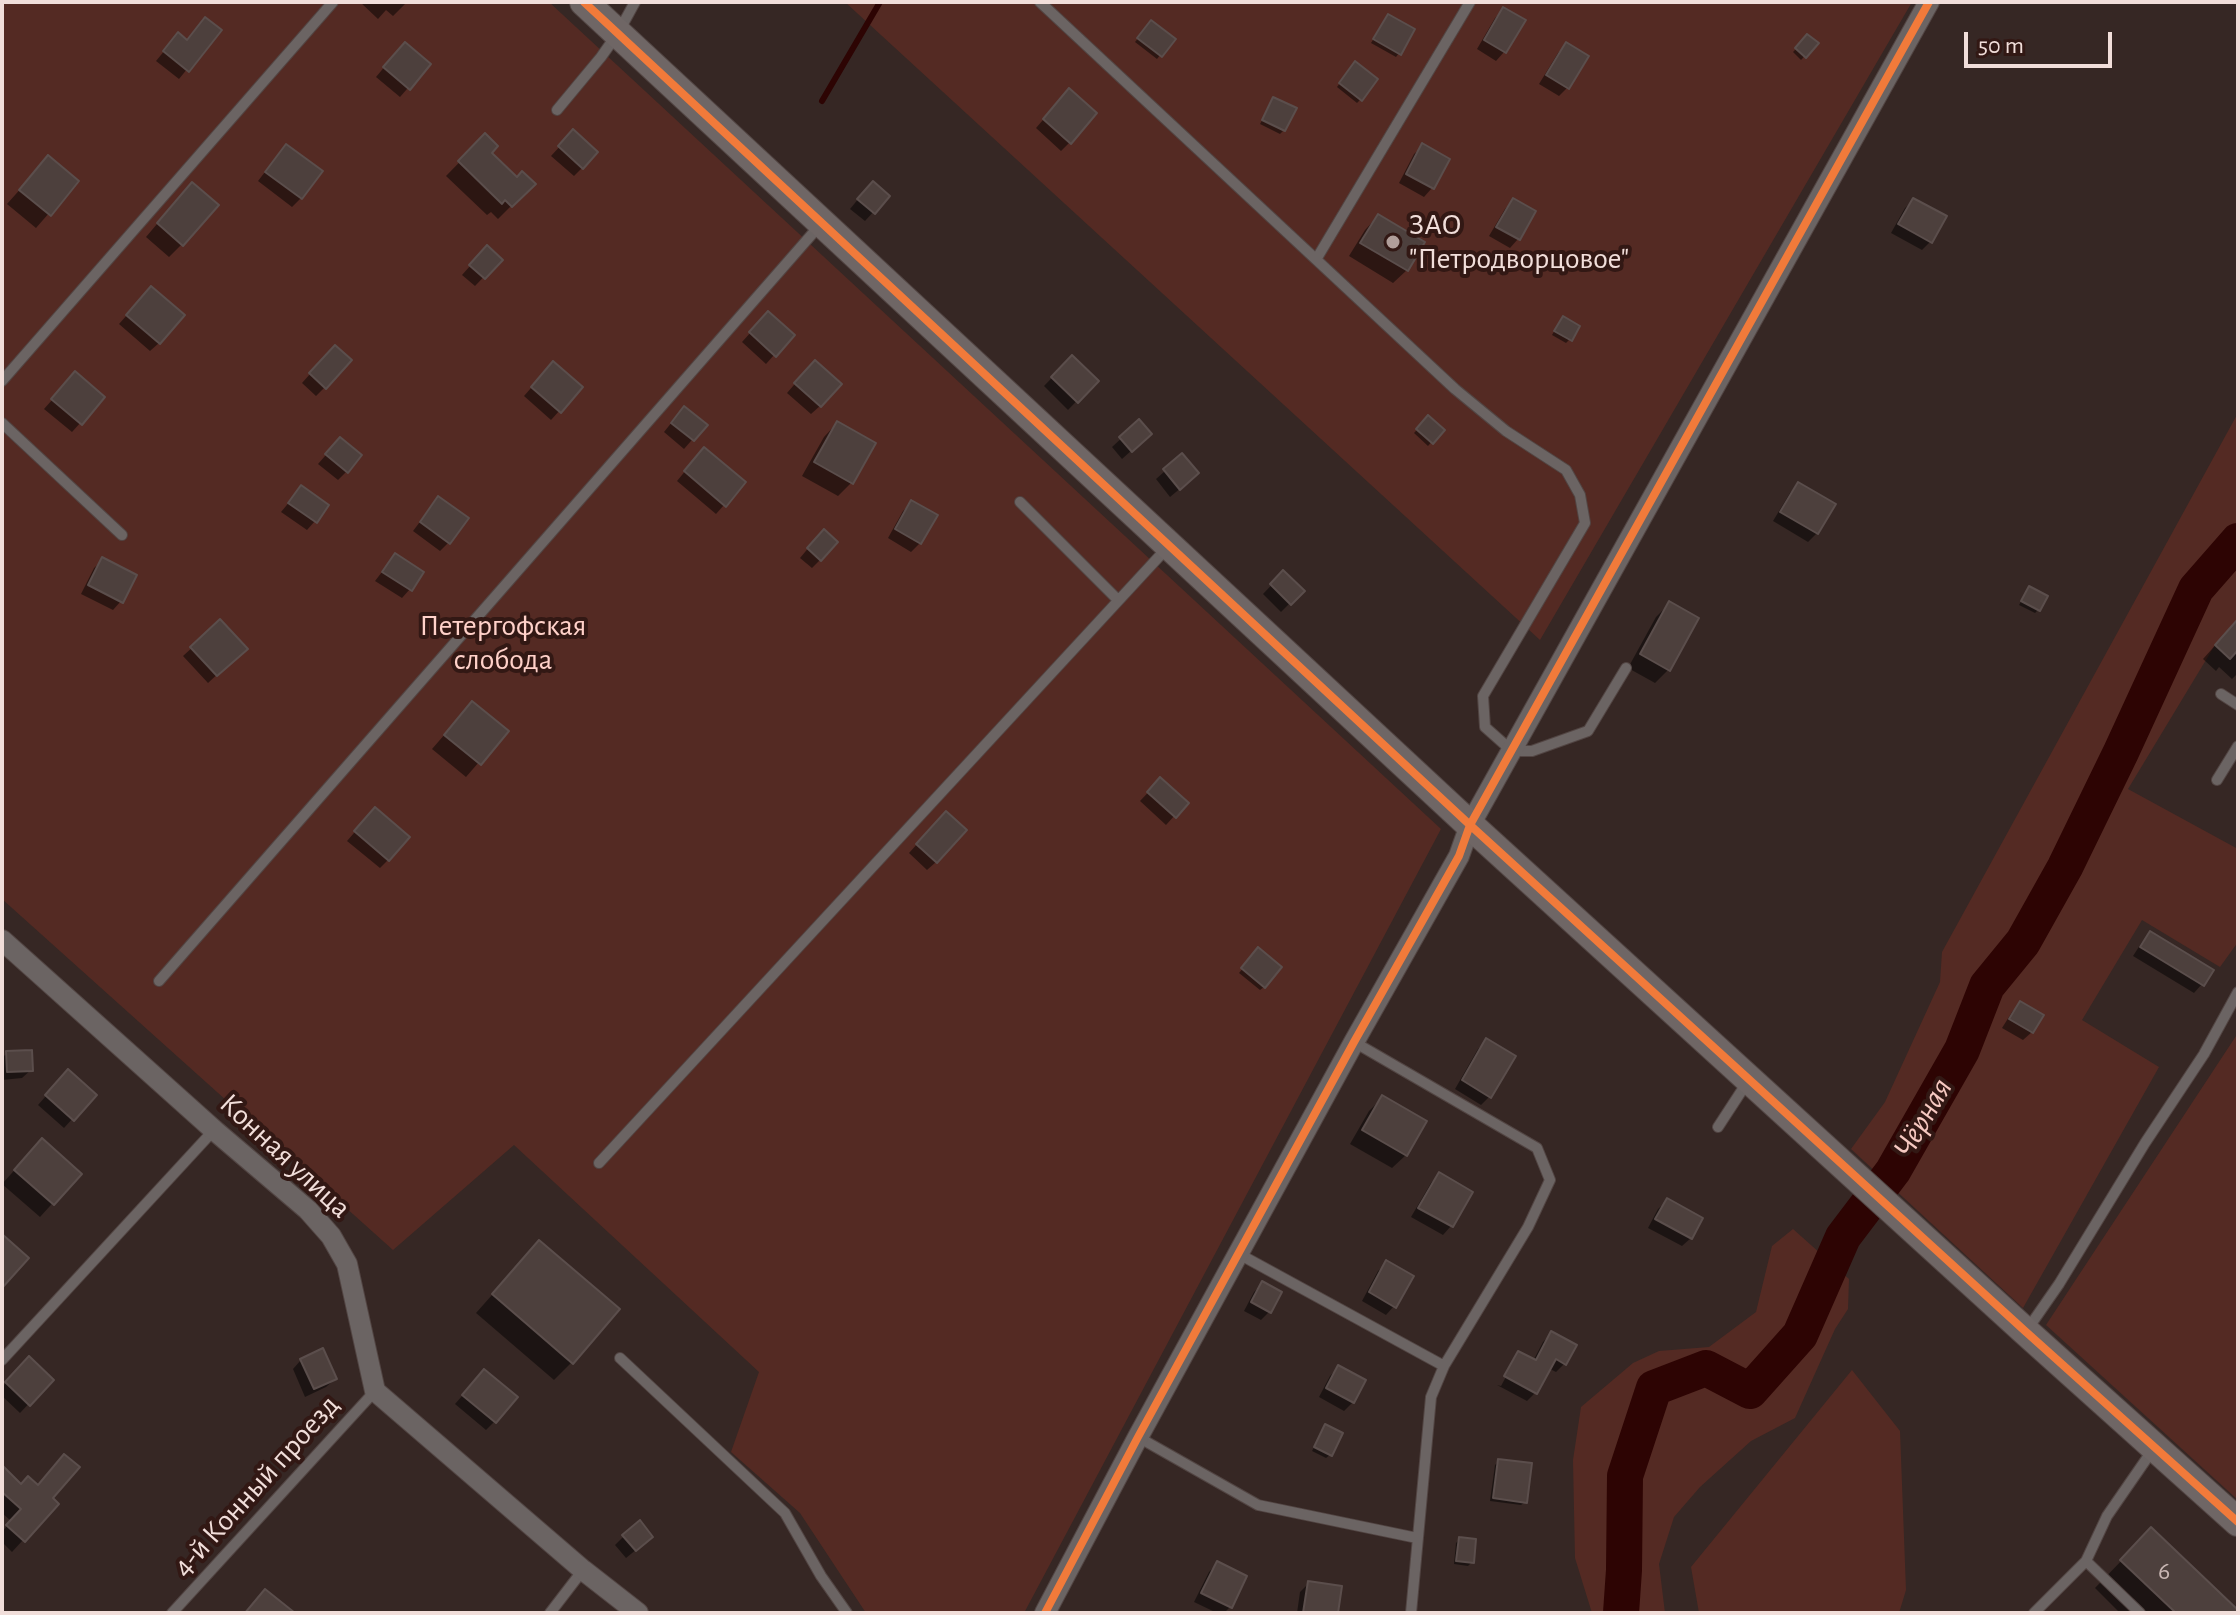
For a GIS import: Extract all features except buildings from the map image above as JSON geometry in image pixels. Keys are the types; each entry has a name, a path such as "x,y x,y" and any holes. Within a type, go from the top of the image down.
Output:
{"street":[{"path":"584,2 1470,825 2238,1522"},
{"path":"1045,1613 1354,1042 1459,856 1470,825 1929,2"},
{"name":"Конная улица","path":"2,940 308,1210 331,1236 347,1264 375,1391"},
{"path":"375,1391 583,1570 638,1613"}],"lane":[{"path":"2,381 333,2"},
{"path":"557,110 601,57 635,2"},
{"path":"1317,258 1470,2"},
{"path":"1045,4 1455,389 1506,431 1566,470 1580,495 1585,523 1483,696 1485,727 1512,751 1532,751 1588,731 1626,668"},
{"path":"159,981 821,224"},
{"path":"2,423 122,535"},
{"path":"1020,502 1117,599"},
{"path":"599,1163 1168,546"},
{"path":"2221,694 2238,705"},
{"path":"2217,780 2238,746"},
{"path":"2025,1331 2059,1284 2145,1143 2204,1054 2238,992"},
{"path":"1354,1042 1537,1148 1550,1180 1528,1227 1444,1366 1431,1397 1411,1613"},
{"path":"1718,1127 1750,1078"},
{"path":"2,1360 214,1130"},
{"path":"1239,1254 1444,1366"},
{"path":"620,1358 785,1513 821,1576 847,1613"},
{"name":"4-й Конный проезд","path":"172,1613 375,1391"},
{"path":"1138,1437 1258,1505 1417,1538"},
{"path":"2034,1613 2086,1561 2107,1516 2156,1446"},
{"path":"2086,1561 2140,1613"},
{"path":"550,1613 583,1570"}],"green space":[{"name":"Петергофская слобода","path":"2,2 549,2 1441,829 1024,1613 866,1613 800,1513 731,1452 759,1372 514,1145 393,1250 2,899"},
{"path":"845,2 1912,2 1540,640"},
{"path":"2238,413 2238,619 2215,645 2128,789 2238,849 2238,942 2220,967 2142,920 2082,1020 2159,1067 2023,1308 1851,1149 1885,1102 1940,982 1942,952"},
{"path":"2238,1033 2238,1500 2046,1325"},
{"path":"1793,1229 1849,1279 1848,1309 1835,1329 1795,1418 1751,1441 1700,1487 1674,1517 1659,1564 1665,1613 1592,1613 1575,1558 1573,1460 1581,1407 1633,1363 1659,1351 1709,1347 1756,1312 1772,1246"},
{"path":"1852,1370 1900,1431 1906,1590 1899,1613 1699,1613 1691,1567"}],"waterway":[{"path":"822,101 880,2"},
{"name":"Чёрная","path":"1621,1613 1625,1476 1654,1388 1706,1368 1750,1391 1800,1335 1843,1237 1893,1171 1962,1050 1987,986 2023,942 2065,867 2196,589 2238,541"}],"cycle path":[{"path":"584,2 1470,825 2238,1522"},
{"path":"1045,1613 1354,1042 1459,856 1470,825 1929,2"}],"place":[{"name":"ЗАО \"Петродворцовое\"","path":"1393,242"}]}
